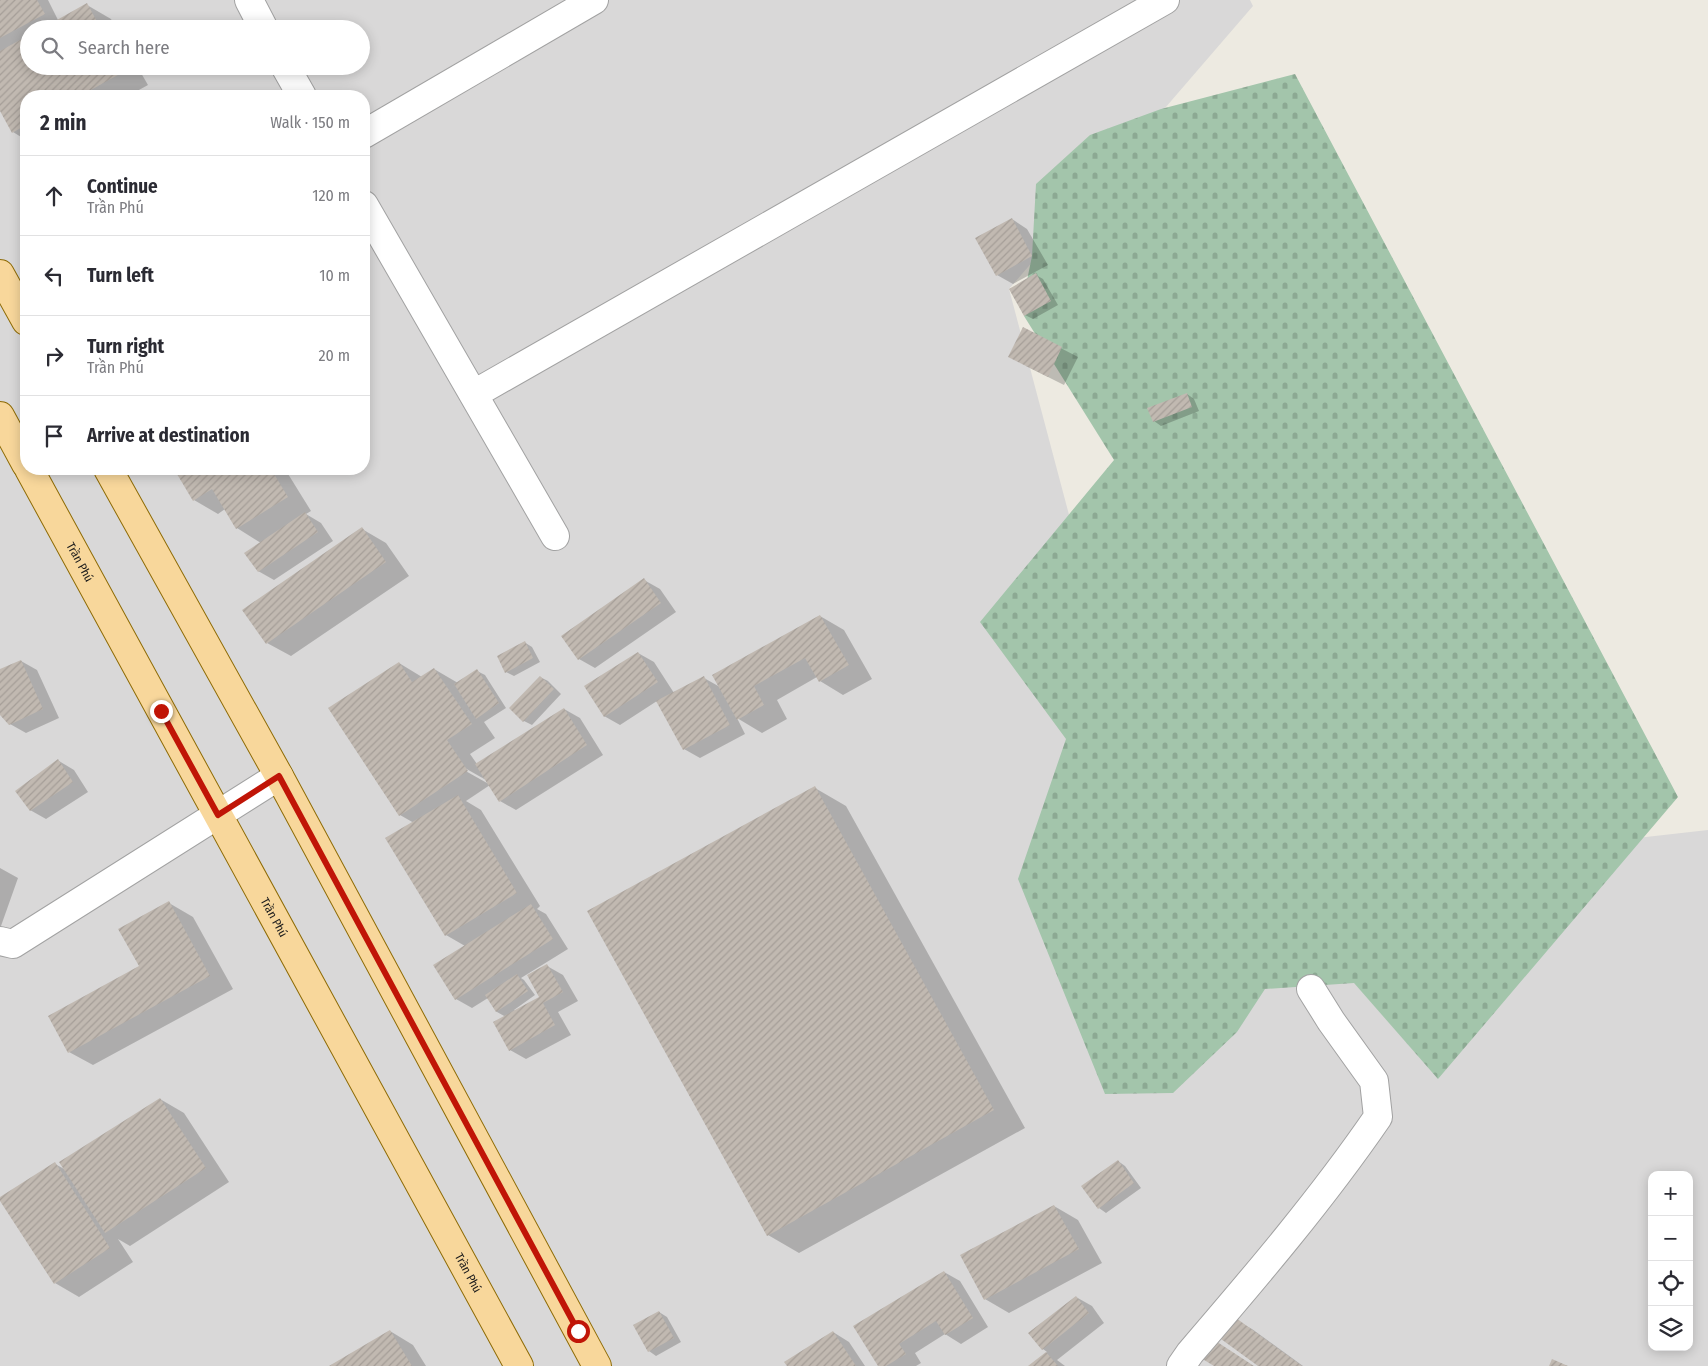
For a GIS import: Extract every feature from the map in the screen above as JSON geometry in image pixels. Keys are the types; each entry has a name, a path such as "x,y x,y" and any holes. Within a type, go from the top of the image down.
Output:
{"main road":[{"path":"0,274 20,310"},
{"path":"0,416 20,453"},
{"name":"Trần Phú","path":"32,475 519,1366"},
{"path":"111,475 279,776 597,1366"}],"street":[{"path":"248,0 259,20"},
{"path":"370,131 594,0"},
{"path":"474,394 1165,0"},
{"path":"290,75 299,90"},
{"path":"370,215 555,536"},
{"path":"4,948 279,776"},
{"path":"1181,1366 1339,1174 1378,1117 1374,1081 1331,1021 1311,988"}],"shaded area":[{"path":"0,0 1250,0 1253,6 1009,289 1169,891 1708,830 1708,1366 0,1366"}],"green space":[{"path":"1295,74 1678,797 1438,1079 1354,983 1265,989 1237,1032 1173,1093 1105,1094 1018,879 1066,739 980,622 1114,460 1024,316 1025,290 1032,256 1036,184 1090,135 1161,109"}],"building":[{"path":"0,0 37,0 45,14 34,20 20,20 20,27 0,38"},
{"path":"87,3 96,20 57,20"},
{"path":"20,40 20,75 118,75 91,90 20,90 20,128 12,133 0,111 0,51"},
{"path":"1012,218 1032,256 996,276 975,238"},
{"path":"1036,273 1051,301 1024,316 1009,289"},
{"path":"1023,327 1062,347 1048,377 1008,357"},
{"path":"1187,393 1192,407 1153,422 1147,408"},
{"path":"178,475 275,475 288,497 236,529 212,489 193,501"},
{"path":"305,512 318,532 258,572 244,553"},
{"path":"362,527 386,562 266,644 242,610"},
{"path":"644,578 661,603 578,660 561,636"},
{"path":"820,615 849,665 819,682 805,658 754,686 764,705 737,720 712,675"},
{"path":"525,641 533,658 505,673 497,656"},
{"path":"638,652 658,682 604,717 584,686"},
{"path":"21,660 43,709 9,725 0,715 0,669"},
{"path":"399,662 412,682 434,668 472,724 447,740 468,771 399,816 328,708"},
{"path":"477,669 499,703 476,719 454,684"},
{"path":"540,676 554,689 523,722 509,708"},
{"path":"704,676 730,725 683,750 656,701"},
{"path":"564,708 587,745 499,802 475,764"},
{"path":"58,759 73,782 30,811 15,791"},
{"path":"815,786 994,1110 767,1236 587,911"},
{"path":"458,795 517,893 445,936 385,838"},
{"path":"169,901 210,976 68,1053 48,1016 139,966 118,929"},
{"path":"531,904 553,939 455,1000 433,965"},
{"path":"547,964 563,992 543,1003 555,1025 509,1051 493,1022 539,997 527,975"},
{"path":"517,974 528,991 496,1012 485,995"},
{"path":"160,1098 206,1168 105,1233 59,1162"},
{"path":"1118,1160 1134,1183 1098,1209 1081,1186"},
{"path":"55,1162 110,1248 54,1284 0,1201 0,1197"},
{"path":"1054,1205 1079,1249 984,1300 960,1255"},
{"path":"944,1271 973,1318 945,1335 936,1321 899,1344 906,1354 886,1366 878,1366 853,1326"},
{"path":"1076,1296 1089,1313 1042,1350 1028,1333"},
{"path":"659,1311 674,1338 648,1352 633,1325"},
{"path":"1236,1318 1302,1366 1258,1366 1221,1339"},
{"path":"390,1330 412,1366 329,1366"},
{"path":"833,1331 856,1366 787,1366 784,1362"},
{"path":"1208,1336 1254,1366 1214,1366 1196,1355"},
{"path":"1046,1352 1058,1366 1028,1366"},
{"path":"1552,1359 1568,1366 1549,1366"}],"route":[{"path":"161,711 218,815 279,776 578,1331"}]}
